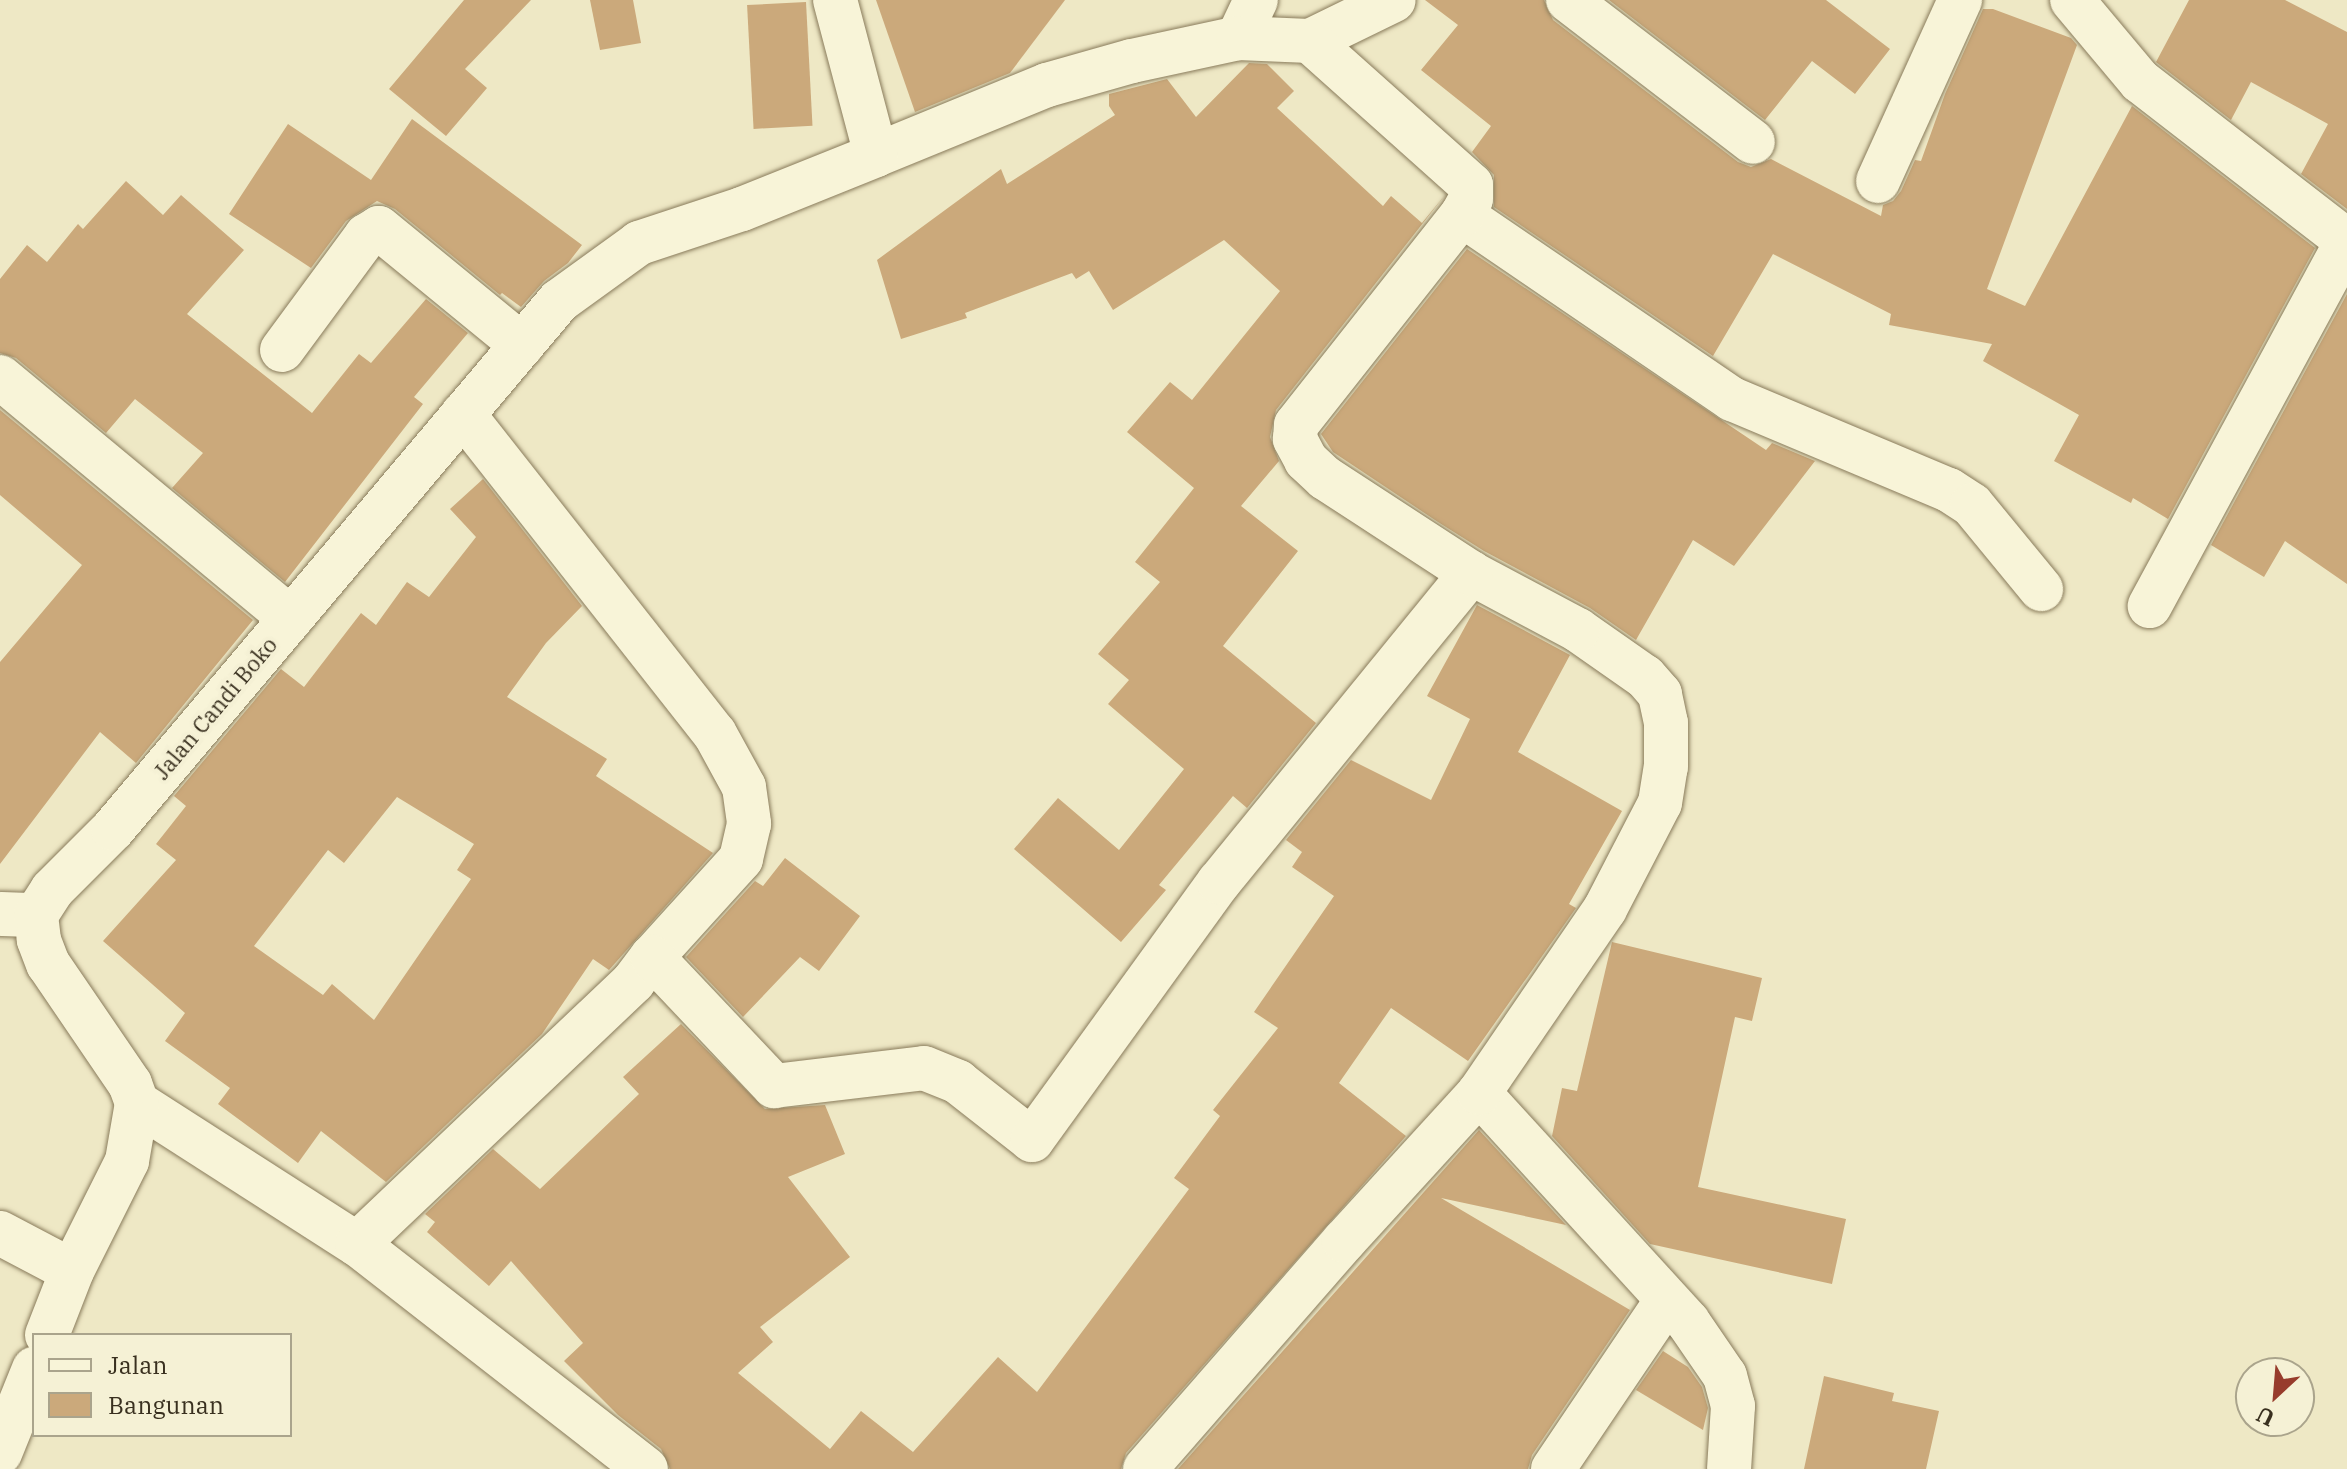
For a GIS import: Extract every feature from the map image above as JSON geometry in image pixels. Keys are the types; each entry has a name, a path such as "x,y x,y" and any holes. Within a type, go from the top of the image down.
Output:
{"street":[{"path":"835,0 876,155"},
{"path":"1145,1469 1344,1241 1479,1093 1605,909 1660,803 1666,767 1666,723 1660,694 1645,677 1578,630 1471,573 1325,478 1306,460 1295,439 1296,425 1462,215 1471,199 1471,185 1310,41 1394,0"},
{"path":"1568,0 1753,142"},
{"path":"1878,181 1960,0"},
{"path":"2072,0 2140,81 2347,241 2150,606"},
{"name":"Jalan Candi Boko","path":"137,1103 130,1084 48,964 39,940 18,914 52,890 113,829 559,301 639,243 742,209 1047,85 1132,61 1247,19 1310,41"},
{"path":"1462,215 1732,399 1949,490 1972,505 2041,589"},
{"path":"282,350 366,236 379,228 522,345"},
{"path":"0,377 291,619"},
{"path":"357,1244 633,982 741,859 749,824 744,787 715,734 463,414"},
{"path":"652,957 774,1086 924,1068 958,1082 1032,1140 1219,882 1471,573"},
{"path":"1479,1093 1688,1322 1725,1376 1733,1406 1729,1469"},
{"path":"48,1333 72,1271 127,1161 137,1103 357,1244 646,1469"},
{"path":"0,1233 72,1271"},
{"path":"1553,1469 1667,1300"},
{"path":"0,1453 18,1390"}],"building":[{"path":"464,0 531,0 465,69 487,88 446,136 389,89"},
{"path":"590,0 633,0 641,43 600,50"},
{"path":"876,0 1065,0 1010,73 915,112"},
{"path":"1425,0 1544,0 1553,20 1738,162 1751,167 1771,159 1881,216 1883,205 1893,201 1901,191 1915,160 1921,161 1945,94 1983,9 1993,9 2071,38 2077,45 1987,289 2025,306 2132,106 2315,248 2168,519 2133,498 2131,503 2054,461 2079,415 1983,361 1992,344 1889,325 1891,314 1773,254 1713,356 1494,207 1494,175 1472,152 1491,126 1421,70 1458,25"},
{"path":"1609,0 1826,0 1890,49 1855,94 1812,61 1765,120"},
{"path":"2189,0 2285,0 2347,32 2347,209 2301,174 2328,124 2251,82 2231,120 2156,62"},
{"path":"806,2 812,126 754,129 747,5"},
{"path":"1249,63 1267,64 1294,91 1277,108 1383,206 1391,196 1422,223 1445,195 1276,410 1270,437 1279,461 1241,506 1298,551 1223,646 1316,723 1247,808 1233,796 1159,885 1166,890 1121,942 1014,849 1058,798 1119,850 1184,769 1108,704 1129,680 1098,654 1160,582 1135,562 1194,488 1127,432 1170,382 1192,400 1280,291 1224,240 1113,310 1089,271 1076,279 1072,273 965,313 967,318 901,339 877,260 1001,169 1007,184 1115,115 1109,106 1109,94 1167,79 1196,117"},
{"path":"412,119 582,245 568,263 544,281 521,307 502,293 500,295 395,209 377,201 346,221 311,268 229,214 288,124 371,180"},
{"path":"126,181 163,215 181,195 244,250 187,314 312,413 359,354 371,363 426,299 468,333 414,397 423,404 285,582 172,488 203,453 135,399 106,433 16,358 0,353 0,279 27,245 47,262 78,224 83,229"},
{"path":"1467,249 1766,450 1772,443 1815,461 1734,566 1693,540 1636,640 1590,608 1484,551 1438,522 1333,452 1321,434"},
{"path":"2347,294 2347,584 2285,541 2264,577 2211,545"},
{"path":"0,410 253,620 136,763 100,732 0,864 0,662 82,565 0,495"},
{"path":"483,479 582,606 546,643 507,697 607,759 596,776 713,853 609,970 593,959 542,1034 386,1182 321,1131 298,1163 218,1104 230,1088 165,1041 185,1013 103,941 176,860 156,844 186,806 174,796 281,669 304,687 361,613 376,625 407,582 429,597 476,537 450,509","holes":["397,797 474,844 457,870 471,879 374,1020 332,984 323,995 254,946 328,850 344,863"]},
{"path":"1477,605 1570,655 1518,752 1622,811 1569,904 1576,908 1468,1061 1391,1008 1339,1083 1406,1136 1126,1453 1121,1469 670,1469 661,1449 618,1415 564,1361 583,1343 511,1261 489,1286 427,1232 435,1222 425,1214 493,1149 540,1189 639,1094 623,1077 681,1024 765,1109 825,1105 845,1154 788,1177 850,1257 760,1327 773,1342 738,1373 830,1449 861,1411 913,1452 998,1357 1037,1392 1189,1189 1174,1178 1220,1116 1213,1110 1278,1028 1254,1012 1334,896 1292,867 1302,852 1286,840 1351,760 1431,800 1470,719 1427,696"},
{"path":"785,858 860,916 819,971 800,957 743,1017 686,957 755,881 763,886"},
{"path":"1612,942 1762,978 1752,1021 1735,1017 1698,1187 1846,1219 1832,1284 1650,1244 1552,1136 1562,1088 1577,1091"},
{"path":"1479,1130 1566,1225 1441,1198 1630,1310 1532,1455 1528,1469 1178,1469"},
{"path":"1663,1351 1688,1367 1702,1387 1708,1408 1703,1430 1636,1390"},
{"path":"1824,1376 1894,1393 1892,1401 1939,1411 1926,1469 1804,1469"}]}
